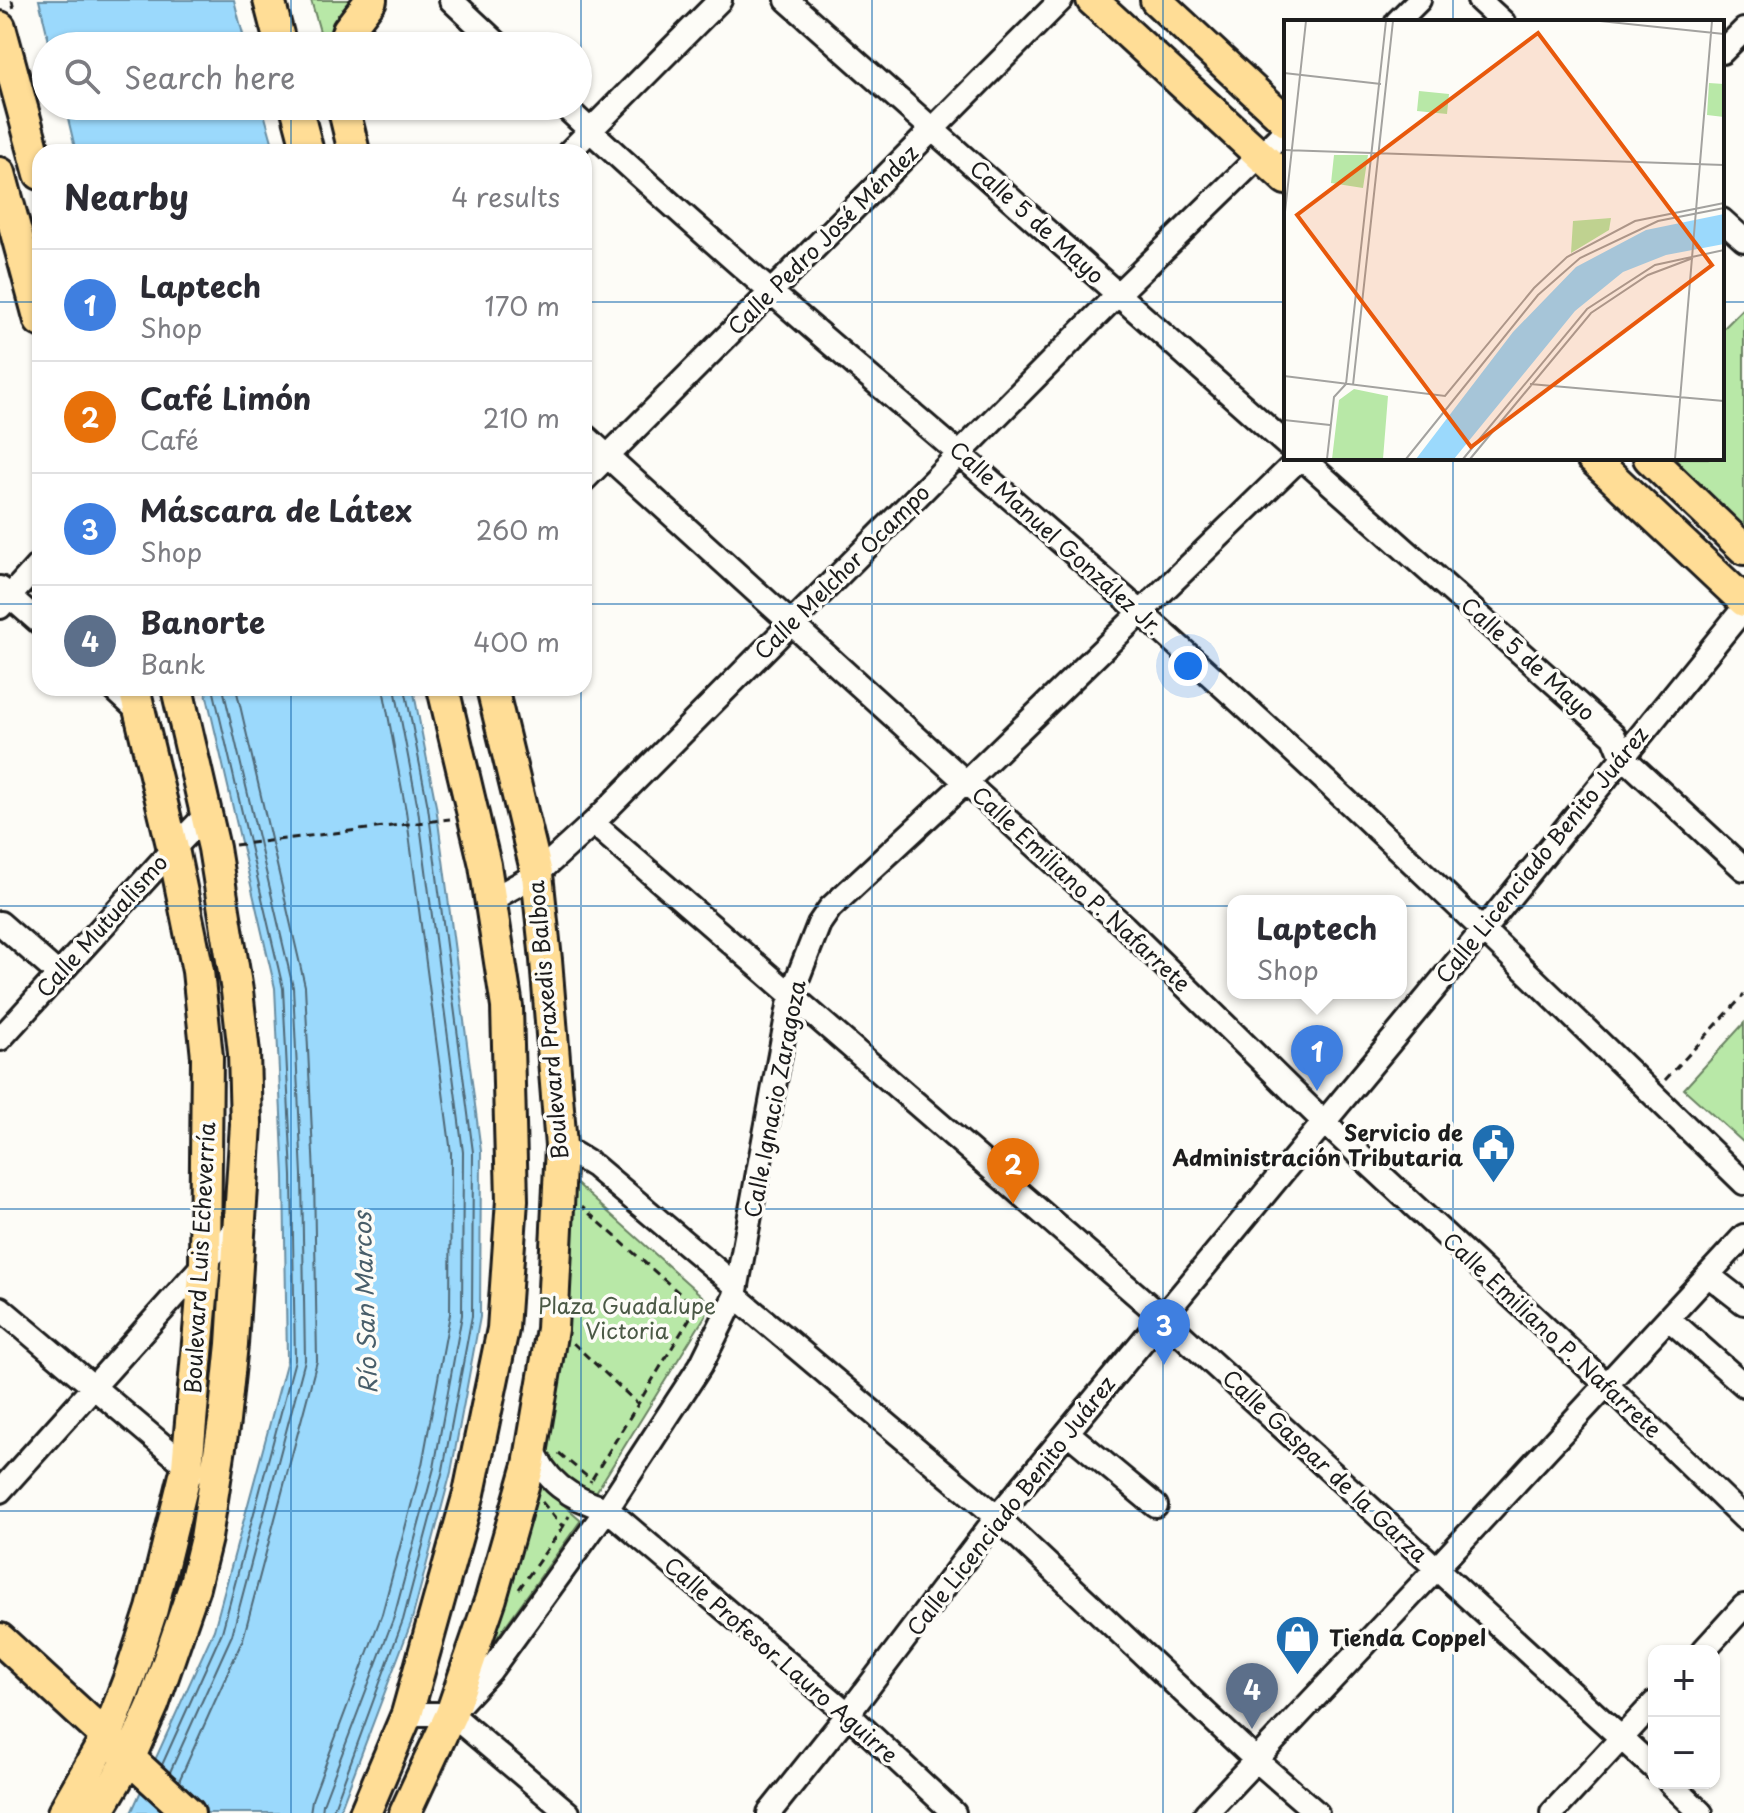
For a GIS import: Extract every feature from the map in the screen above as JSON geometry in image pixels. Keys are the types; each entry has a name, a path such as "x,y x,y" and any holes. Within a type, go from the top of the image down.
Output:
{"main road":[{"path":"269,0 277,32"},
{"path":"347,32 371,0"},
{"path":"1092,0 1284,177"},
{"path":"1156,0 1284,119"},
{"path":"0,27 32,145"},
{"path":"300,120 306,144"},
{"path":"346,120 352,144"},
{"path":"2,195 32,294"},
{"path":"1594,460 1744,601"},
{"path":"1651,460 1744,549"},
{"name":"Boulevard Luis Echeverría","path":"97,1813 137,1765 153,1705 194,1587 214,1488 230,1360 246,1124 244,1053 214,848 179,696"},
{"name":"Boulevard Praxedis Balboa","path":"365,1813 407,1714 469,1493 503,1329 512,1200 507,1007 485,865 445,696"},
{"name":"Boulevard Praxedis Balboa","path":"405,1813 451,1714 491,1598 529,1465 552,1329 561,1146 546,960 537,874 494,696"},
{"name":"Boulevard Luis Echeverría","path":"63,1813 107,1736 152,1609 187,1467 205,1263 207,1057 198,971 173,849 136,700"},
{"path":"0,1639 189,1813"}],"street":[{"path":"451,0 485,32"},
{"path":"577,144 720,0"},
{"name":"Calle 5 de Mayo","path":"787,0 1284,442"},
{"name":"Calle Pedro José Méndez","path":"592,472 1061,0"},
{"path":"1399,20 1419,0"},
{"path":"1479,0 1501,20"},
{"path":"1724,50 1744,30"},
{"name":"Calle Manuel González Jr.","path":"579,120 1141,612 1484,929 1744,1183"},
{"name":"Calle Melchor Ocampo","path":"491,900 537,874 593,823 1118,294 1284,132"},
{"path":"1724,222 1744,240"},
{"name":"Calle Emiliano P. Nafarrete","path":"592,442 1124,926 1324,1122 1607,1385 1744,1518"},
{"name":"Calle Ignacio Zaragoza","path":"451,1714 490,1671 607,1509 701,1365 736,1291 791,995 819,924 830,908 966,782 1299,460"},
{"name":"Calle 5 de Mayo","path":"1303,460 1614,736 1622,756 1744,869"},
{"path":"32,570 3,597 32,617"},
{"name":"Calle Licenciado Benito Juárez","path":"769,1813 997,1517 1484,929 1744,608"},
{"name":"Calle Mutualismo","path":"0,1039 206,815"},
{"name":"Calle Gaspar de la Garza","path":"593,823 1161,1316 1648,1762"},
{"path":"0,923 58,974"},
{"path":"561,1146 594,1166 997,1517 1256,1760 1317,1813"},
{"path":"0,1491 238,1226"},
{"path":"1206,1813 1744,1236"},
{"path":"1708,1275 1744,1303"},
{"path":"0,1308 214,1488"},
{"path":"1668,1318 1744,1385"},
{"path":"1068,1433 1156,1506"},
{"name":"Calle Profesor Lauro Aguirre","path":"531,1441 537,1462 543,1470 578,1501 607,1509 848,1714 954,1813"},
{"path":"1708,1645 1744,1606"},
{"path":"1552,1813 1648,1710"},
{"path":"407,1714 451,1714 568,1813"},
{"path":"1676,1789 1701,1813"}],"path":[{"path":"227,846 451,819"},
{"path":"1652,1093 1744,995"},
{"path":"1739,1000 1744,1005"},
{"path":"582,1207 696,1308 591,1480"},
{"path":"568,1338 638,1404"}],"green space":[{"path":"311,0 362,0 343,32 320,32"},
{"path":"1744,308 1744,528 1675,460 1724,460 1724,328"},
{"path":"1744,1023 1744,1143 1684,1089"},
{"name":"Plaza Guadalupe Victoria","path":"569,1177 712,1305 593,1497 557,1471 539,1445"},
{"path":"527,1473 581,1520 481,1660"}],"water":[{"path":"39,0 234,0 242,32 47,32"},
{"path":"68,120 266,120 273,144 74,144"},
{"name":"Río San Marcos","path":"207,696 415,696 436,806 481,1151 480,1317 451,1472 411,1623 339,1813 131,1813 214,1630 287,1360 284,1176 275,988"}],"place":[{"name":"Laptech","path":"1317,1091"},
{"name":"Servicio de Administración Tributaria","path":"1494,1185"},
{"name":"Café Limón","path":"1013,1204"},
{"name":"Máscara de Látex","path":"1164,1365"},
{"name":"Tienda Coppel","path":"1298,1677"},
{"name":"Banorte","path":"1252,1729"}]}
